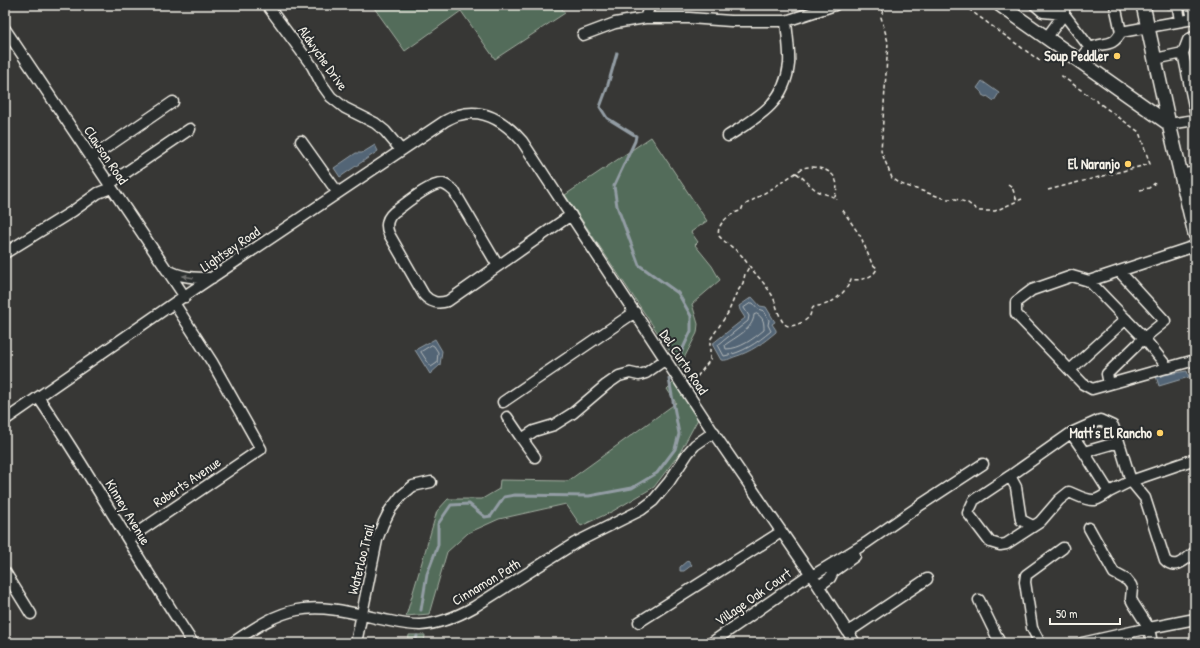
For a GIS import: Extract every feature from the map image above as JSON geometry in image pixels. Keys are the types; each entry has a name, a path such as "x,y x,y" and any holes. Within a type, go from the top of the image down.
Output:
{"main road":[{"path":"1000,5 1169,124"},
{"path":"1144,5 1169,124 1195,234"}],"street":[{"name":"Aldwyche Drive","path":"267,5 312,66 331,98 345,108 375,123 385,130 401,150"},
{"path":"645,18 650,5"},
{"path":"583,34 615,23 645,18 786,21 835,5"},
{"path":"1035,5 1043,12 1064,9"},
{"path":"1080,61 1090,48 1110,43 1118,38 1121,32 1115,5"},
{"path":"1121,32 1193,19 1190,5"},
{"path":"1047,37 1064,9"},
{"path":"1064,9 1090,48"},
{"path":"1175,9 1177,22"},
{"path":"728,136 765,112 783,88 789,63 786,21"},
{"name":"Clawson Road","path":"5,29 185,297"},
{"path":"1195,36 1188,40 1183,53 1195,111"},
{"path":"1155,59 1183,53"},
{"path":"91,158 173,102"},
{"name":"Lightsey Road","path":"5,420 445,121 459,115 476,112"},
{"name":"Del Curto Road","path":"476,112 488,115 500,121 515,132 522,140 714,432 819,586 855,643"},
{"path":"1169,124 1195,120"},
{"path":"5,253 73,211 98,192 110,186 190,129"},
{"path":"301,141 338,193"},
{"path":"1182,175 1195,172"},
{"path":"498,266 454,191 443,184 432,186 389,216 387,228 389,234 424,295 429,300 436,303 442,303 448,301 571,215"},
{"path":"1089,281 1195,246"},
{"path":"165,269 174,274 189,278 212,278"},
{"path":"1109,384 1107,374 1144,338 1165,321 1119,271"},
{"path":"1168,368 1144,338 1089,281 1072,276 1032,290 1016,302 1016,314 1083,384 1092,389 1168,368 1195,360"},
{"name":"Roberts Avenue","path":"128,539 261,449 212,362 174,304"},
{"path":"503,402 635,312"},
{"path":"1070,370 1126,319"},
{"path":"522,439 534,432 554,425 573,414 606,385 619,376 630,373 638,375 646,373 666,359"},
{"name":"Kinney Avenue","path":"38,397 66,437 166,603 193,643"},
{"path":"507,417 535,457"},
{"path":"1195,459 1131,481 1095,500 1085,499 1069,492 1059,500 1040,522 1006,544 1000,545 990,542 968,513 974,500 1071,433 1100,420 1113,426 1131,481 1145,498 1165,560 1174,565 1179,564 1195,552"},
{"name":"Cinnamon Path","path":"232,643 264,622 296,610 331,610 404,624 419,625 460,615 575,543 642,510 653,501 665,487 688,453 714,432"},
{"path":"1071,433 1110,492"},
{"path":"1084,452 1119,442"},
{"name":"Village Oak Court","path":"711,643 811,575 866,543 983,464"},
{"path":"1010,476 1016,487 1021,520 1033,526"},
{"name":"Waterloo Trail","path":"356,643 377,540 383,524 390,510 401,496 413,486 431,482"},
{"path":"1089,528 1114,573 1130,582 1132,588 1131,599 1149,628 1152,643"},
{"path":"819,586 830,578 833,572 897,529"},
{"path":"639,622 781,532"},
{"path":"1040,643 1032,628 1025,582 1026,575 1064,548"},
{"path":"5,572 31,614"},
{"path":"848,632 927,579"},
{"path":"979,600 1000,643"},
{"path":"1082,643 1195,619"}],"path":[{"path":"963,5 1040,61"},
{"path":"883,10 881,17 888,42 881,151 892,178 902,184 946,199 956,199 968,203 980,211 996,211 1022,199"},
{"path":"1048,190 1150,164 1139,132 1059,74"},
{"path":"835,197 837,182 834,178 826,171 807,167 796,172 743,206 741,211 734,213 720,226 718,233 719,236 742,255 772,294 783,322 787,325 791,326 806,320 810,316 814,306 823,306 838,297 848,286 851,279 859,280 873,275 876,271 877,268 872,264 861,237 842,209"},
{"path":"796,172 816,190 835,197 837,200"},
{"path":"1140,190 1149,188 1155,183"},
{"path":"1008,184 1012,188 1017,202"},
{"path":"690,385 708,363 711,356 710,340 728,314 736,294 743,283 745,274 750,267"}],"green space":[{"path":"372,5 559,5 565,13 495,59 461,11 405,51"},
{"path":"651,137 707,221 691,232 698,242 695,245 712,266 720,280 692,304 698,324 697,333 680,366 565,195"},
{"path":"674,382 698,419 679,454 654,487 613,511 581,526 566,504 499,519 468,533 447,552 429,614 406,616 437,511 448,499 482,499 499,489 500,480 568,481 676,403 667,389"},
{"path":"409,635 425,635 424,643 408,643"}],"water":[{"path":"982,81 999,93 994,101 987,96 982,95 983,93 977,88"},
{"path":"375,145 378,151 340,177 334,168 356,153 362,153"},
{"path":"752,297 760,306 766,307 775,322 772,324 776,332 751,350 728,360 721,360 712,344 745,318 739,306"},
{"path":"435,339 442,351 440,365 430,374 415,350"},
{"path":"1187,371 1189,377 1159,386 1156,376"},
{"path":"688,560 692,565 684,571 680,571 680,567"}],"waterway":[{"path":"617,53 600,107 607,118 636,136 614,186 617,206 639,265 678,293 691,316 691,331 678,359"},
{"path":"421,610 427,574 438,545 438,524 451,505 469,504 485,517 491,516 504,497 515,495 589,496 632,488 657,473 675,449 679,434 669,379"},
{"path":"415,643 417,636"}],"tunnel":[{"path":"1171,5 1172,10"}],"place":[{"name":"Soup Peddler","path":"1117,56"},
{"name":"El Naranjo","path":"1128,164"},
{"name":"Matt's El Rancho","path":"1160,433"}]}
